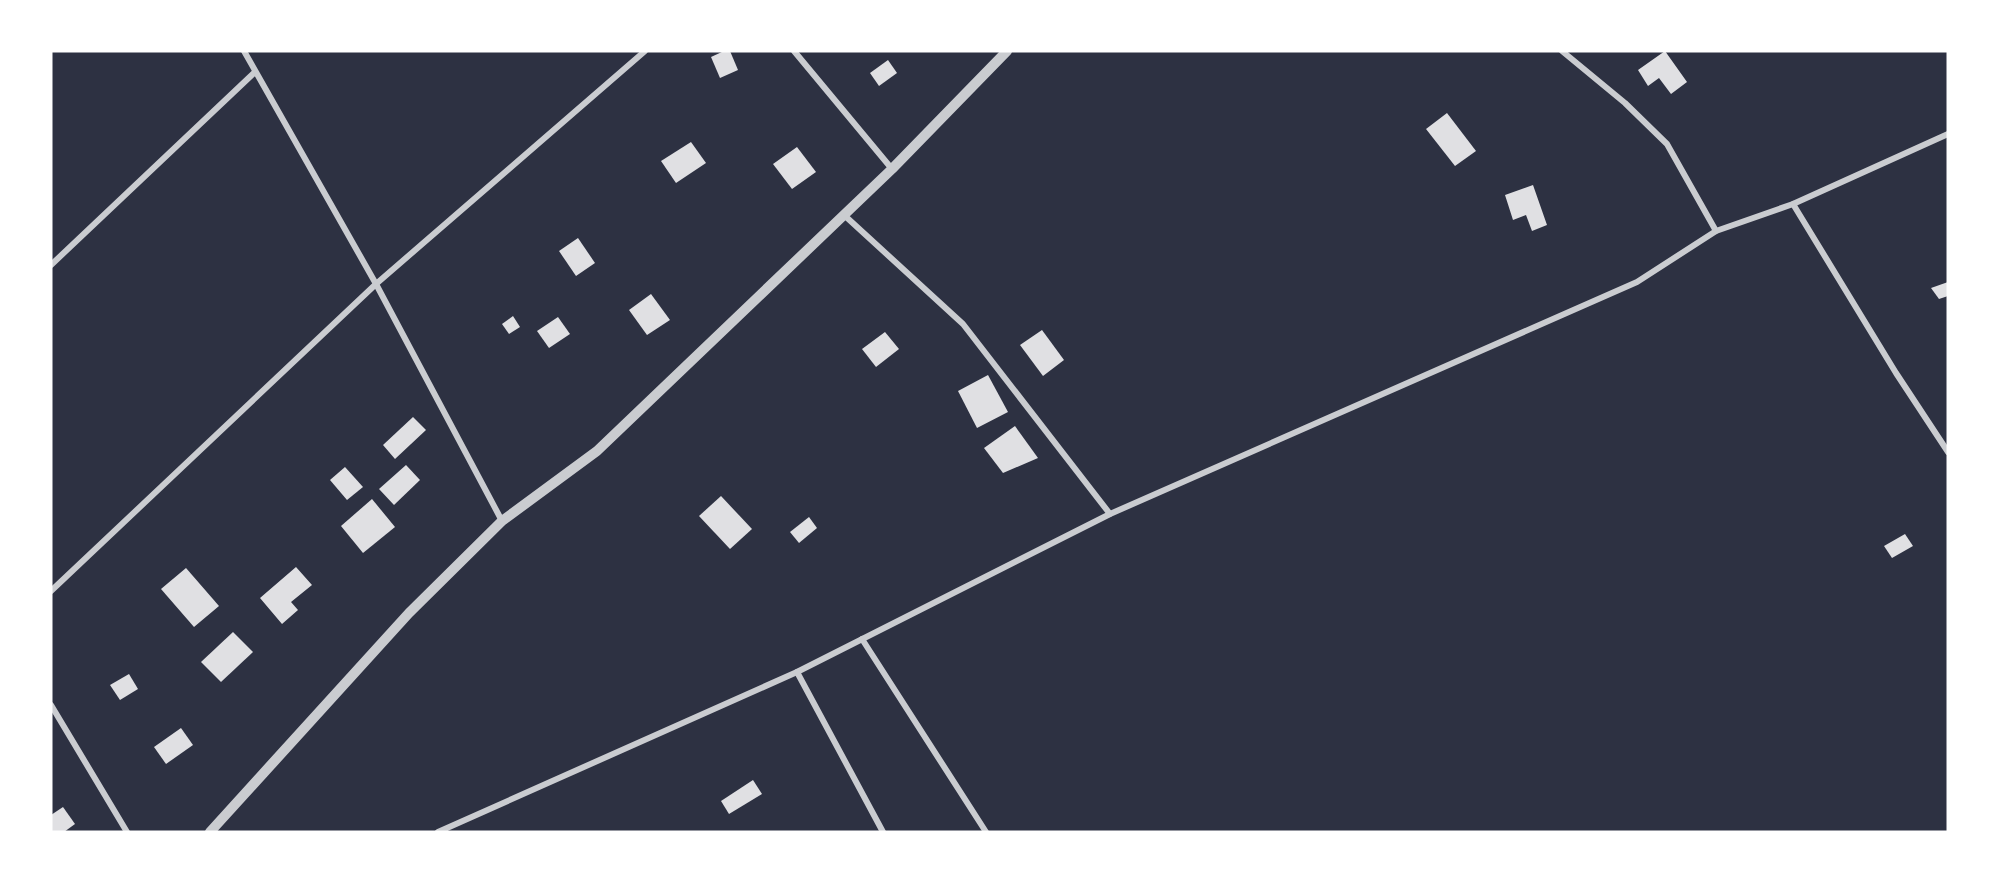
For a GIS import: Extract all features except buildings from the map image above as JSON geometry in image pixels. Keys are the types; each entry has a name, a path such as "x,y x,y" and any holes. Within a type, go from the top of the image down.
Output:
{"street":[{"path":"244,51 376,284 502,521"},
{"path":"51,591 376,284 645,51"},
{"path":"794,51 892,169"},
{"path":"210,832 409,613 502,521 597,451 892,169 1007,51"},
{"path":"1562,51 1625,103 1667,144 1716,231"},
{"path":"51,265 255,72"},
{"path":"438,832 797,672 1110,514 1637,282 1716,231 1793,204 1948,134"},
{"path":"1793,204 1896,373 1948,452"},
{"path":"844,215 963,324 1110,514"},
{"path":"862,639 986,832"},
{"path":"797,672 883,832"},
{"path":"51,705 127,832"}]}
